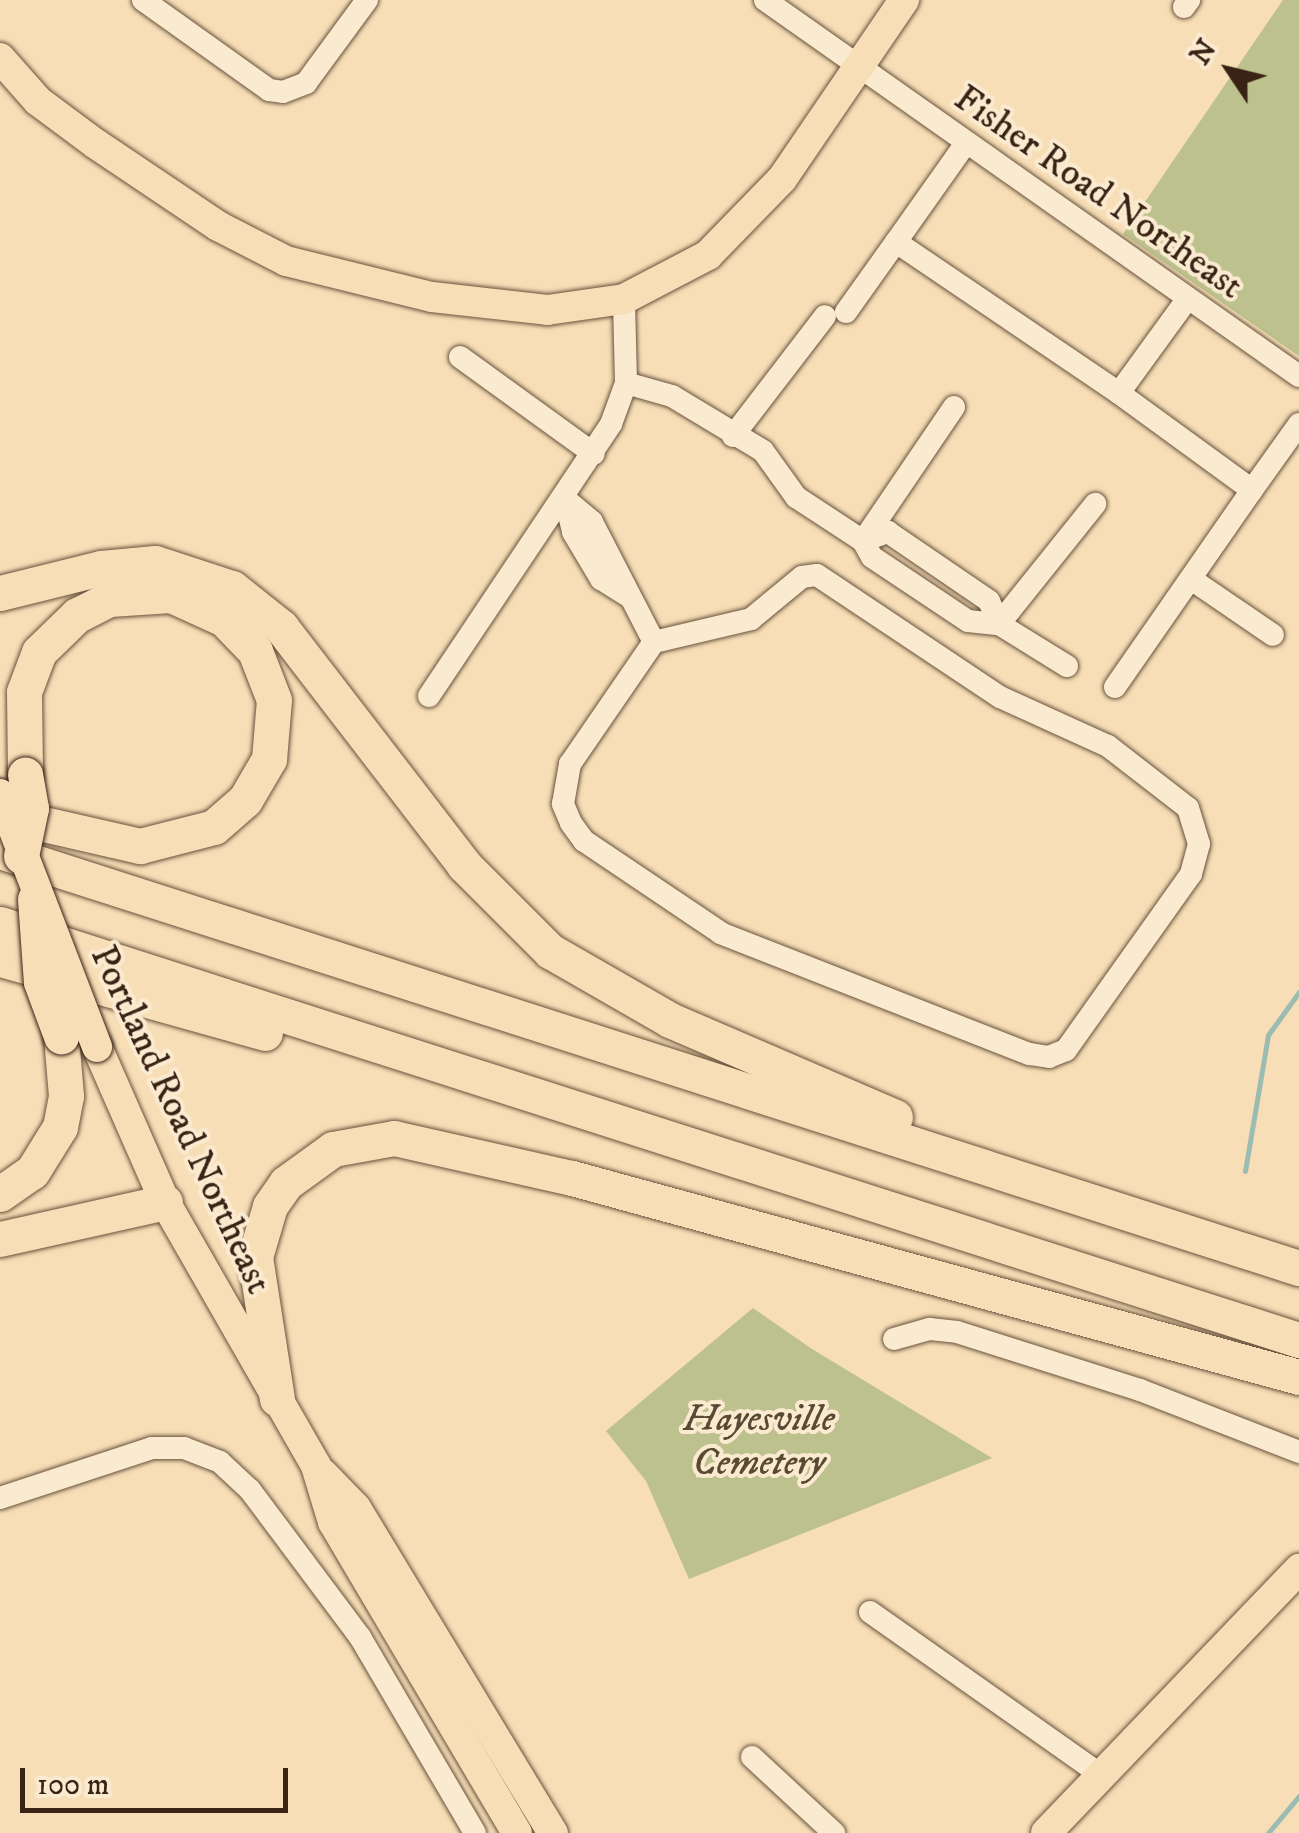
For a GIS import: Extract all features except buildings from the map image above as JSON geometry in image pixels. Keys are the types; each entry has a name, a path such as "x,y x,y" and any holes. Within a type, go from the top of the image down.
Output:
{"highway":[{"path":"0,593 127,565 155,564 216,578 281,627 464,866 550,951 670,1020 1084,1198"},
{"path":"0,814 140,846 214,827 245,800 269,760 274,700 256,651 224,619 171,595 109,599 76,615 40,652 24,692 12,785 30,808 10,853 1299,1268"},
{"path":"0,1194 32,1172 60,1127 66,1096 61,1036 41,982 35,899"},
{"path":"0,924 1299,1340"},
{"path":"0,959 344,1055 766,1189 972,1236"},
{"path":"277,1399 254,1257 270,1206 286,1184 332,1149 394,1138 572,1178 1299,1377"},
{"path":"0,1239 165,1202"}],"main road":[{"path":"0,58 38,101 96,144 218,226 286,260 334,276 499,308 547,310 624,299 708,255 746,220 904,0"},
{"name":"Portland Road Northeast","path":"10,853 35,899 165,1202 316,1466 333,1522 517,1833"},
{"name":"Portland Road Northeast","path":"316,1466 356,1508 553,1833"},
{"path":"1046,1833 1299,1569"}],"street":[{"path":"143,0 269,90 283,92 306,83 367,0"},
{"name":"Fisher Road Northeast","path":"765,0 1299,376"},
{"path":"733,436 896,242 966,142"},
{"path":"896,242 1119,393 1252,490"},
{"path":"1119,393 1188,298"},
{"path":"429,696 594,454 626,383 624,299"},
{"path":"460,357 594,454"},
{"path":"626,383 672,396 763,451 807,507 864,541"},
{"path":"864,541 954,406"},
{"path":"1115,687 1299,424"},
{"path":"564,500 573,532 600,579 627,596 654,642"},
{"path":"998,624 1094,504"},
{"path":"864,541 888,532 989,601 998,624 1066,666"},
{"path":"802,577 832,580 1000,697 1108,746 1170,789 1197,827 1191,874 1066,1050 1049,1057 721,932 584,841 563,804 563,782 584,737 654,642 750,618 802,577"},
{"path":"1191,579 1272,635"},
{"path":"894,1339 930,1328 957,1332 1140,1390 1299,1452"},
{"path":"0,1498 134,1451 198,1452 250,1490 360,1637 475,1833"},
{"path":"870,1612 1100,1775"},
{"path":"752,1757 834,1833"}],"green space":[{"path":"1283,0 1299,0 1299,356 1123,234"},
{"name":"Hayesville Cemetery","path":"753,1308 812,1349 992,1458 689,1579 646,1481 606,1431"}],"waterway":[{"path":"1245,1171 1268,1035 1299,992"},
{"path":"1268,1833 1299,1796"}]}
